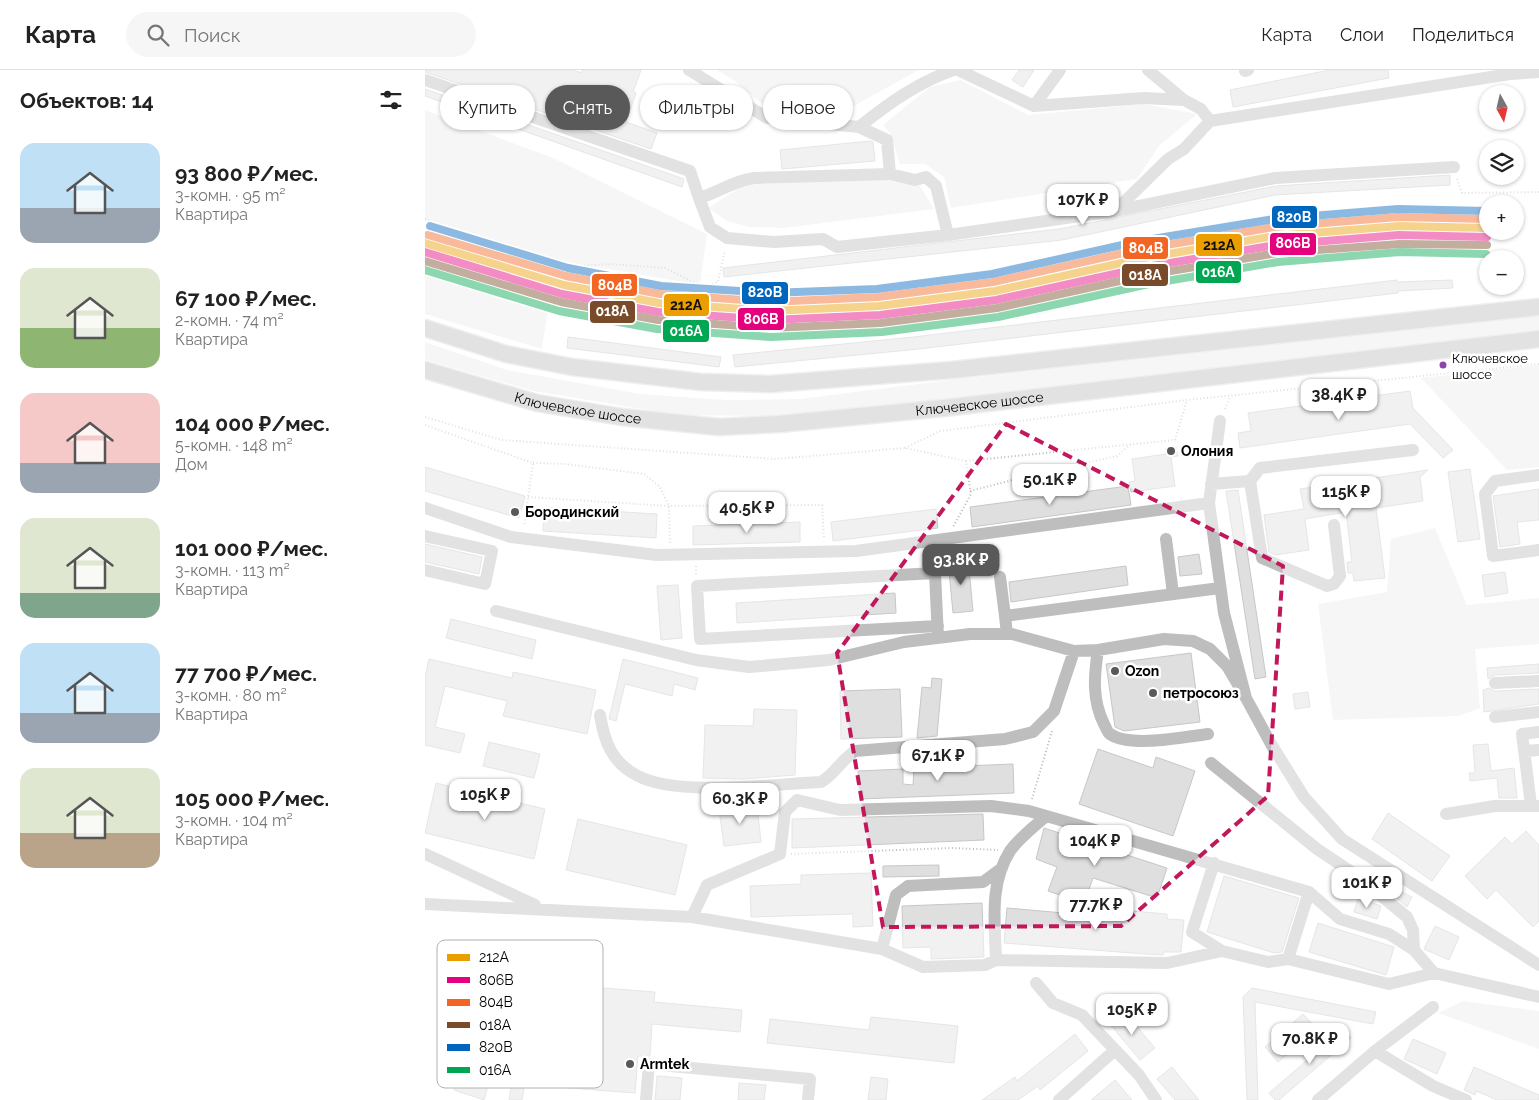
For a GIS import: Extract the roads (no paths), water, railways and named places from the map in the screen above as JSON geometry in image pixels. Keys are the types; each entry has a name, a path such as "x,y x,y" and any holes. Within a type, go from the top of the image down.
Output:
{"main road":[{"path":"425,328 506,354 572,367 701,382 770,384 953,370 1539,307"},
{"name":"Ключевское шоссе","path":"425,370 537,403 622,418 719,427 779,424 944,408 1539,339"}],"street":[{"path":"689,70 767,118 859,127 887,140 890,174"},
{"path":"859,127 894,99 933,77 953,70"},
{"path":"958,70 1034,106 1144,98 1184,100"},
{"path":"1034,106 1060,70"},
{"path":"1148,70 1184,100 1201,108 1210,121"},
{"path":"1115,211 1168,159 1184,149 1210,121 1510,74 1539,72"},
{"path":"425,80 690,172 710,227 727,238 774,242 823,239 837,247 949,235 1115,211 1275,178 1453,167"},
{"path":"699,198 718,193 737,181 754,178 890,174 915,180 926,178 936,186 949,235"},
{"path":"1220,421 1209,503 1226,622 1246,698"},
{"path":"1334,525 1340,576 1333,584 1327,586 1262,558 1250,481 1260,468 1413,450"},
{"path":"1539,475 1495,480 1485,494 1493,556 1539,550"},
{"path":"1211,484 1250,481"},
{"path":"425,508 498,533 522,538 670,555 856,551 1209,503"},
{"path":"476,548 498,533"},
{"path":"425,536 492,551 485,584 425,570"},
{"path":"1166,539 1173,594"},
{"path":"938,632 935,573 697,586 700,639 938,632 1007,634 1074,651 1098,650 1164,639 1193,641 1210,649 1222,661 1304,797 1342,839 1539,965"},
{"path":"1000,577 1007,634"},
{"path":"1005,616 1220,588"},
{"path":"496,611 696,660 749,667 829,660 938,632"},
{"path":"1098,650 1094,678 1097,710 1109,733 1121,739 1151,740 1208,734"},
{"path":"600,715 603,738 615,757 637,776 658,784 715,788 821,782 831,776 844,758 855,751 1005,739 1033,732 1054,711 1074,651"},
{"path":"1495,684 1539,680"},
{"path":"1495,717 1539,712"},
{"path":"1446,814 1495,806 1535,806 1522,734 1539,732"},
{"path":"1525,751 1539,750"},
{"path":"1211,763 1317,849 1356,875 1407,917 1413,930 1415,950"},
{"path":"691,917 707,885 780,854 785,812 797,800 840,810 991,806 1029,811 1309,892 1340,919 1389,934 1415,950 1434,973"},
{"path":"996,960 995,890 1002,868 1011,850 1046,816"},
{"path":"425,854 542,908"},
{"path":"1214,863 1192,932 1222,951 1268,962 1289,959 1389,984 1434,973 1539,997"},
{"path":"881,949 896,895 908,886 983,882 1002,868"},
{"path":"1289,959 1309,892"},
{"path":"425,904 542,908 691,917 881,949 923,967 985,965 996,960 1167,963 1222,951"},
{"path":"1036,983 1053,1003 1082,1015 1139,1075 1156,1100"},
{"path":"1318,1100 1375,1051 1433,1008"},
{"path":"1059,1100 1115,1050"},
{"path":"1375,1051 1433,1086 1466,1100"},
{"path":"646,1100 649,1064 811,1079 808,1100"}],"place":[{"name":"Ключевское шоссе","path":"1443,365"},
{"name":"Олония","path":"1171,451"},
{"name":"Бородинский","path":"515,512"},
{"name":"Ozon","path":"1115,671"},
{"name":"петросоюз","path":"1153,693"},
{"name":"Armtek","path":"630,1064"}]}
